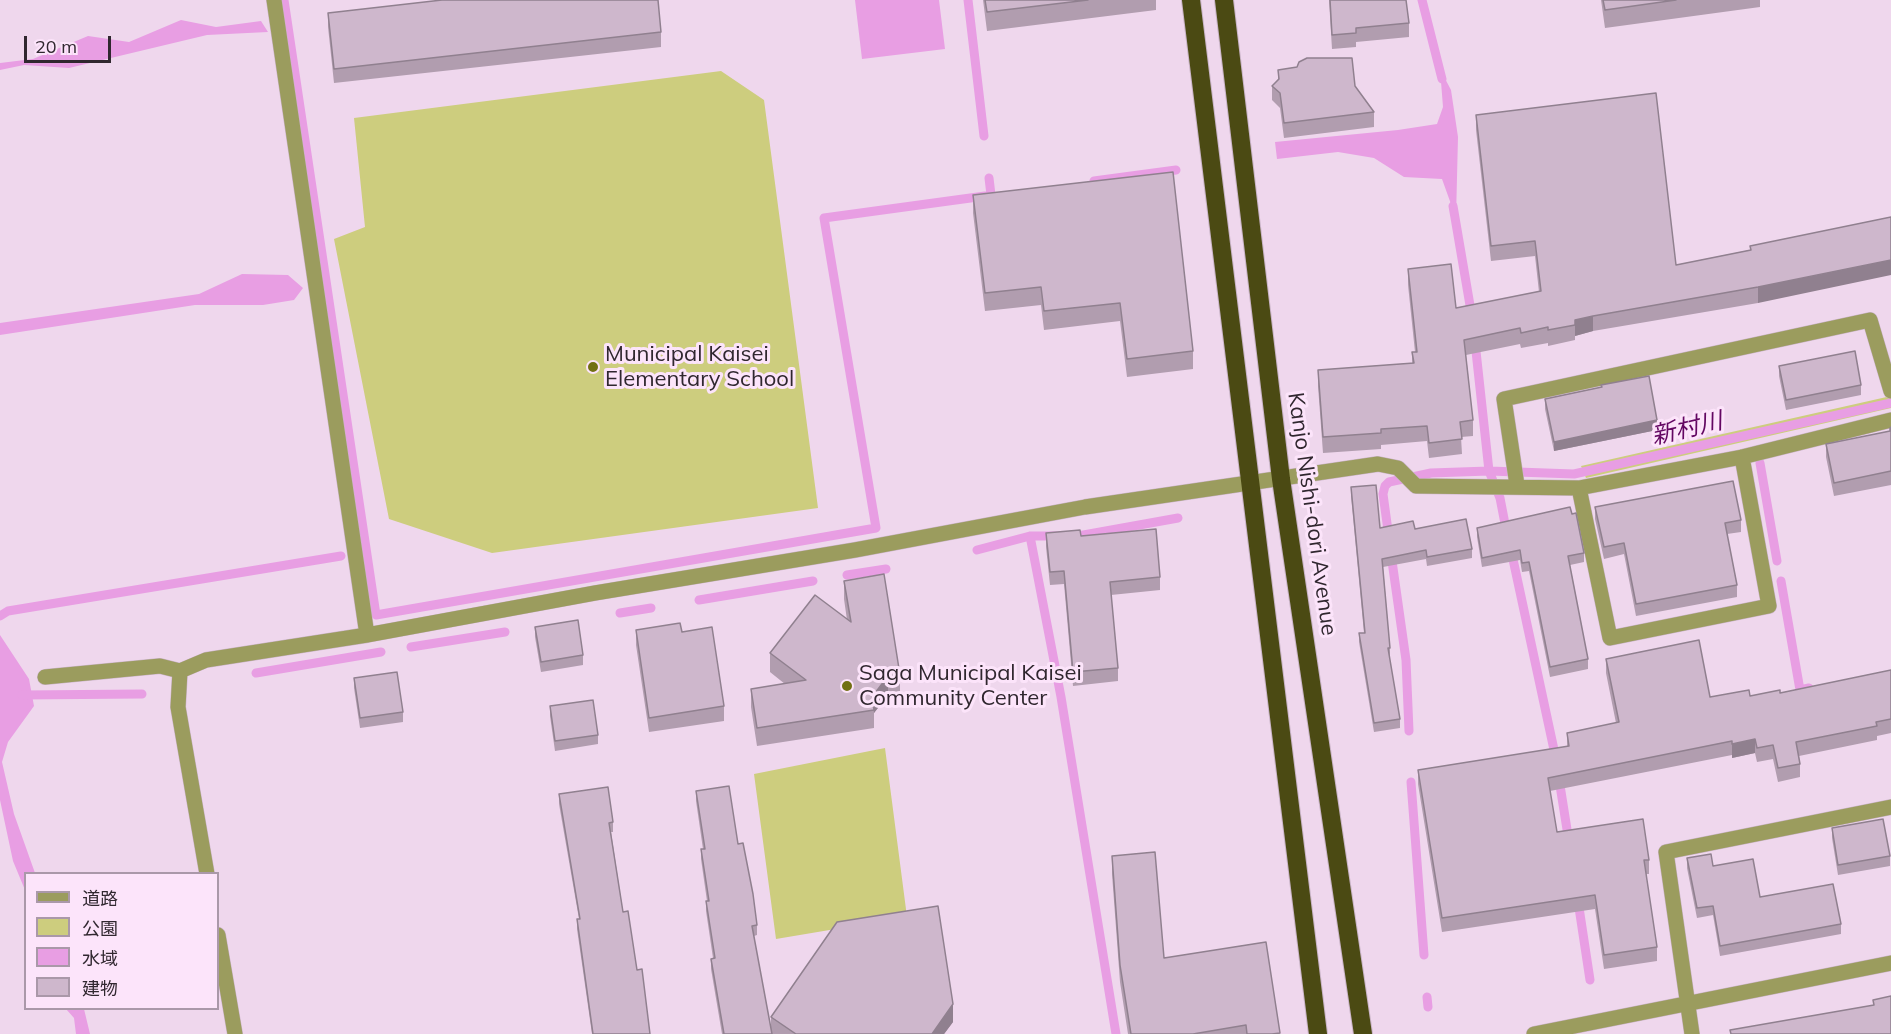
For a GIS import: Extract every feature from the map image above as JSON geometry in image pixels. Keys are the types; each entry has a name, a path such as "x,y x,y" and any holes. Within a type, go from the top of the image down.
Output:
{"highway":[{"path":"1191,0 1318,1034"},
{"name":"Kanjo Nishi-dori Avenue","path":"1224,0 1281,479 1363,1034"}],"street":[{"path":"274,0 367,635"},
{"path":"1512,484 1513,459 1504,399 1870,320 1891,390"},
{"path":"45,677 160,666 180,671 206,660 367,635 595,593 855,550 1086,507 1378,464 1398,468 1416,486 1512,484 1579,488 1742,457 1891,420"},
{"path":"1579,488 1610,638 1768,606 1742,457"},
{"path":"180,671 178,707 207,872"},
{"path":"1692,1034 1666,852 1891,807"},
{"path":"219,941 235,1034"},
{"path":"1534,1034 1891,963"}],"green space":[{"path":"721,71 764,100 818,508 492,553 389,519 334,239 365,227 354,118"},
{"path":"1891,396 1891,408 1586,478 1581,466"},
{"path":"885,748 907,917 776,939 754,774"}],"water":[{"path":"855,0 939,0 945,49 862,59"},
{"path":"181,20 216,27 261,21 268,32 207,35 69,68 24,65 0,70 0,63 33,59 88,36 129,42"},
{"path":"1440,69 1451,90 1458,137 1456,218 1442,179 1404,177 1374,158 1338,152 1277,159 1275,142 1437,124 1443,107"},
{"path":"242,274 288,275 303,288 294,300 263,305 195,305 0,335 0,323 199,294"},
{"path":"0,635 29,679 34,706 8,742 2,762 14,814 35,872 24,872 24,888 13,861 0,800"},
{"path":"67,1010 84,1010 90,1034 76,1034 74,1018"}],"building":[{"path":"442,0 658,0 661,32 334,69 328,13"},
{"path":"985,0 1088,0 987,12"},
{"path":"1330,0 1406,0 1409,23 1356,28 1356,33 1332,35"},
{"path":"1603,0 1676,0 1605,10"},
{"path":"1307,58 1352,58 1355,86 1374,112 1284,123 1280,93 1272,86 1279,79 1278,70 1297,67 1299,62"},
{"path":"1656,93 1676,265 1751,250 1750,246 1891,217 1891,260 1758,287 1593,316 1575,320 1575,325 1548,330 1548,327 1521,333 1520,328 1464,340 1473,420 1460,422 1462,439 1429,443 1427,426 1381,429 1381,433 1323,437 1318,370 1414,363 1412,352 1417,352 1408,269 1451,264 1456,308 1541,291 1535,241 1491,246 1476,115"},
{"path":"1173,172 1193,351 1127,359 1120,303 1044,311 1041,287 985,293 973,195"},
{"path":"1855,351 1861,385 1786,400 1779,366"},
{"path":"1649,376 1657,420 1554,442 1545,399"},
{"path":"1891,427 1891,471 1834,483 1826,444 1890,431"},
{"path":"1733,481 1741,520 1725,523 1737,585 1636,604 1624,543 1604,547 1595,507"},
{"path":"1376,485 1380,528 1413,521 1415,529 1466,519 1472,549 1427,557 1426,550 1382,559 1390,648 1388,648 1400,719 1374,723 1359,633 1365,633 1351,487"},
{"path":"1570,507 1572,514 1576,513 1584,553 1568,556 1588,659 1550,667 1529,562 1522,563 1520,550 1482,558 1477,528"},
{"path":"1156,529 1160,577 1110,582 1118,668 1073,672 1064,571 1050,572 1046,533 1080,530 1081,536"},
{"path":"884,574 900,675 888,676 872,697 874,710 757,728 751,689 806,680 770,653 815,595 851,622 844,581"},
{"path":"578,620 583,655 541,662 535,627"},
{"path":"680,623 682,632 712,627 724,706 649,718 636,630"},
{"path":"1699,640 1710,697 1749,690 1750,696 1780,690 1780,693 1891,670 1891,719 1876,722 1877,726 1796,742 1800,764 1778,768 1773,745 1757,748 1755,739 1732,744 1732,741 1548,778 1557,832 1643,819 1649,860 1644,860 1657,947 1604,955 1595,895 1442,918 1418,770 1569,746 1567,733 1619,722 1606,659"},
{"path":"397,672 403,712 360,718 354,678"},
{"path":"593,700 598,735 555,741 550,706"},
{"path":"729,786 738,844 743,843 753,894 757,925 752,926 772,1034 724,1034 711,959 715,958 706,901 709,901 701,849 705,849 696,791"},
{"path":"608,787 613,822 609,823 623,912 628,911 637,970 642,969 650,1034 593,1034 577,919 580,919 559,794"},
{"path":"1883,819 1890,856 1838,865 1832,828"},
{"path":"1155,852 1164,958 1266,942 1280,1033 1247,1034 1246,1025 1193,1034 1131,1034 1120,965 1112,856"},
{"path":"1711,854 1713,866 1753,859 1760,897 1833,884 1841,924 1720,946 1713,906 1697,908 1687,858"},
{"path":"938,906 953,1004 932,1034 796,1034 771,1017 837,922"},
{"path":"1891,996 1891,1034 1731,1034 1730,1030 1874,1005 1873,1000"}],"waterway":[{"path":"284,0 376,615 876,528 824,218 985,196"},
{"path":"968,0 984,136"},
{"path":"1422,0 1442,79"},
{"path":"1094,181 1176,170"},
{"path":"989,178 991,195"},
{"path":"1453,206 1472,317"},
{"path":"1389,538 1383,494 1389,482 1431,473 1489,471 1475,342"},
{"name":"新村川","path":"1507,534 1500,498 1489,471 1574,474 1891,403"},
{"path":"1760,463 1777,561"},
{"path":"1116,1034 1061,697 1030,536 1078,536 1178,518"},
{"path":"977,550 1030,536"},
{"path":"1511,550 1556,759"},
{"path":"1391,554 1406,660 1409,731"},
{"path":"0,616 8,611 341,556"},
{"path":"847,575 886,569"},
{"path":"699,600 813,581"},
{"path":"1781,581 1800,690 1809,688"},
{"path":"620,613 651,608"},
{"path":"411,647 505,632"},
{"path":"256,673 381,652"},
{"path":"22,695 142,694"},
{"path":"1559,779 1569,842"},
{"path":"1411,782 1424,955"},
{"path":"1578,901 1590,980"},
{"path":"1427,997 1428,1007"}],"place":[{"name":"Municipal Kaisei Elementary School","path":"593,367"},
{"name":"Saga Municipal Kaisei Community Center","path":"847,686"}]}
